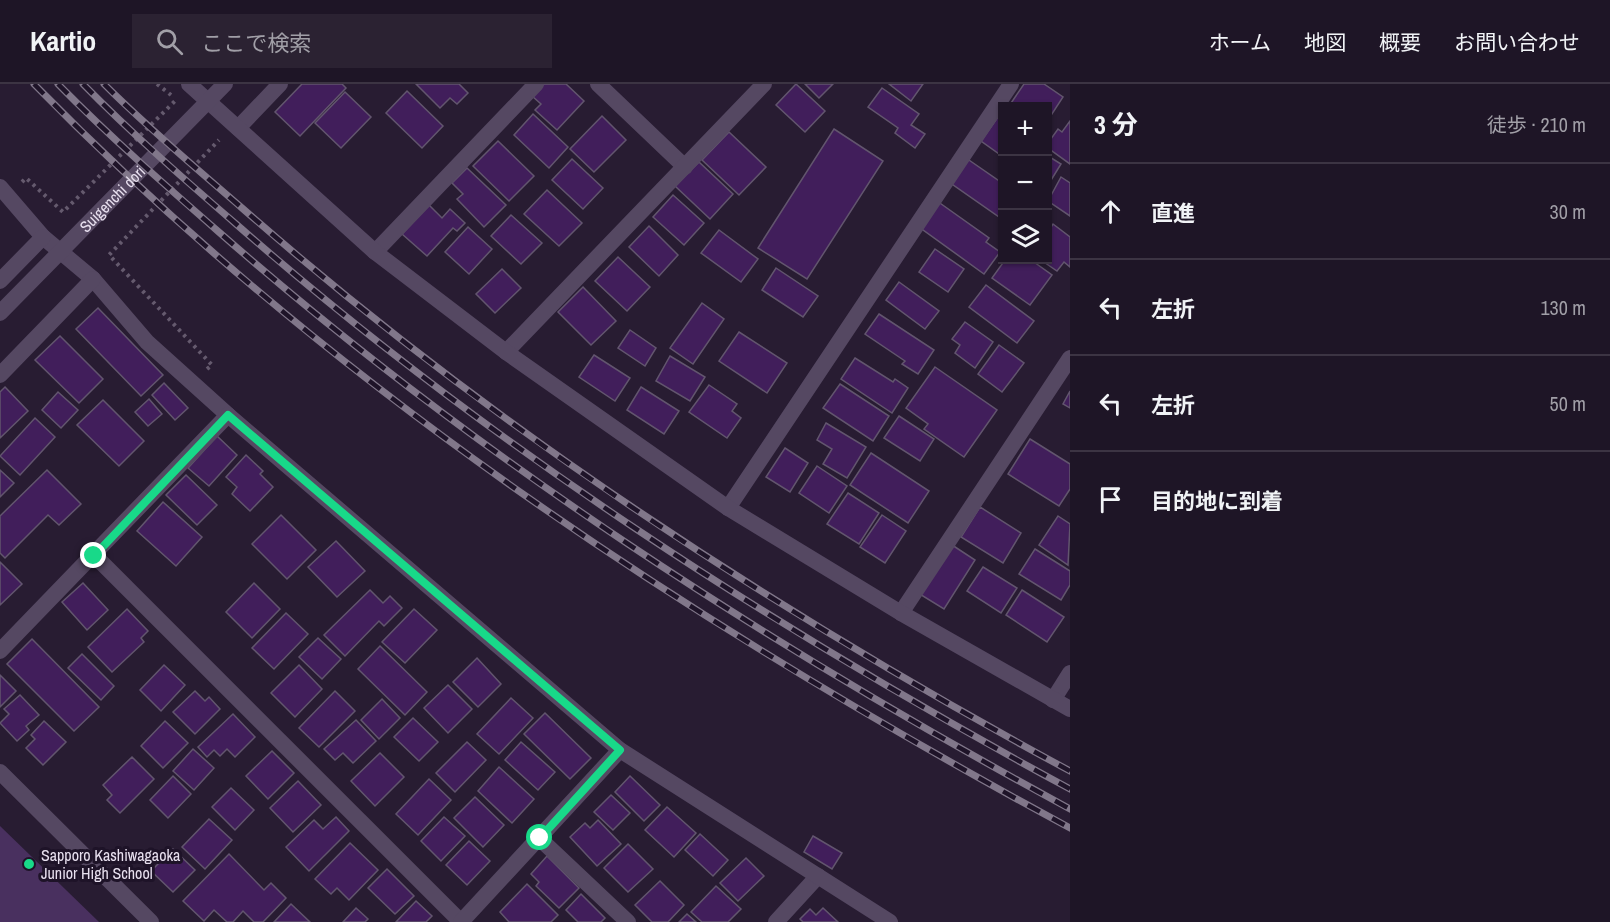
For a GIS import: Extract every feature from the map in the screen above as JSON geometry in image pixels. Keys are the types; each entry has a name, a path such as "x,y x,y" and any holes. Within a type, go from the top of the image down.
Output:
{"street":[{"path":"189,84 375,252 506,352 728,508 901,613 1070,709"},
{"name":"Suigenchi dori","path":"0,314 225,84"},
{"path":"238,128 280,84"},
{"path":"375,252 536,84"},
{"path":"598,84 685,167"},
{"path":"506,352 764,84"},
{"path":"728,508 1011,84"},
{"path":"0,187 43,237 93,279 147,342 228,415 620,750 890,922"},
{"path":"0,281 43,237"},
{"path":"0,375 93,279"},
{"path":"901,613 1070,358"},
{"path":"0,651 228,415"},
{"path":"94,556 461,922 620,750"},
{"path":"1053,700 1070,673"},
{"path":"0,772 151,922"},
{"path":"540,838 628,922"},
{"path":"776,922 818,876"}],"path":[{"path":"19,185 26,178 63,212 176,99 157,84"},
{"path":"204,372 212,365 109,255 220,139 229,146"}],"shaded area":[{"name":"Sapporo Kashiwagaoka Junior High School","path":"0,826 99,922 0,922"}],"building":[{"path":"302,84 342,84 346,88 300,136 275,112"},
{"path":"416,84 459,84 468,93 457,104 450,98 440,108"},
{"path":"544,84 566,84 584,101 557,130 535,110 541,104 532,96"},
{"path":"796,84 825,111 805,132 776,105"},
{"path":"805,84 833,84 819,98"},
{"path":"889,84 923,84 911,101"},
{"path":"1024,84 1044,84 1063,97 1052,114 1052,102 1012,102"},
{"path":"882,88 919,114 911,125 925,134 915,148 895,133 898,128 868,107"},
{"path":"407,91 443,126 422,148 386,113"},
{"path":"345,92 371,117 341,148 315,123"},
{"path":"533,114 568,147 549,168 514,135"},
{"path":"602,116 626,140 594,172 570,149"},
{"path":"998,117 998,153 981,141"},
{"path":"1070,121 1070,164 1052,151 1052,137 1058,129 1062,132"},
{"path":"834,129 883,161 807,279 758,248"},
{"path":"729,132 766,167 739,195 702,160"},
{"path":"498,141 534,176 509,201 473,166"},
{"path":"966,158 998,180 998,216 949,182"},
{"path":"1052,158 1061,164 1052,179"},
{"path":"572,159 603,188 583,209 552,180"},
{"path":"699,162 733,194 710,219 675,186"},
{"path":"467,168 506,205 484,227 457,199 463,194 452,183"},
{"path":"1061,177 1070,183 1070,216 1052,204 1052,194"},
{"path":"547,190 582,223 559,246 524,214"},
{"path":"673,195 704,223 684,245 653,217"},
{"path":"937,201 989,238 986,242 998,251 998,255 984,274 919,227"},
{"path":"429,205 442,218 450,209 465,223 457,231 453,228 427,256 402,234"},
{"path":"511,215 542,243 521,264 491,236"},
{"path":"1053,224 1070,237 1070,267 1064,262 1057,271 1047,264 1052,264"},
{"path":"649,226 678,255 659,276 629,247"},
{"path":"468,227 492,249 469,274 445,252"},
{"path":"719,230 758,259 741,282 701,253"},
{"path":"935,249 964,269 948,292 919,272"},
{"path":"618,257 650,287 627,311 595,281"},
{"path":"1002,264 1037,264 1052,275 1030,305 992,278"},
{"path":"776,268 818,296 803,317 762,290"},
{"path":"502,269 521,288 495,313 476,294"},
{"path":"899,282 939,311 925,329 886,300"},
{"path":"986,285 1034,321 1017,343 969,307"},
{"path":"583,287 616,321 591,345 558,312"},
{"path":"702,303 724,319 693,364 670,348"},
{"path":"98,308 163,375 141,396 76,329"},
{"path":"879,314 934,350 918,374 902,364 905,361 865,334"},
{"path":"965,322 993,342 975,368 955,353 960,345 952,339"},
{"path":"630,330 656,348 645,366 618,348"},
{"path":"739,332 787,363 767,393 719,361"},
{"path":"60,336 103,379 79,403 35,360"},
{"path":"999,345 1024,363 1002,392 978,374"},
{"path":"594,355 630,378 615,401 579,377"},
{"path":"670,356 705,377 690,401 656,381"},
{"path":"855,358 893,382 895,379 908,388 892,413 841,379"},
{"path":"935,367 997,410 964,457 924,429 928,424 906,408"},
{"path":"164,383 188,408 175,420 152,395"},
{"path":"840,384 889,416 873,441 823,408"},
{"path":"709,385 737,404 732,411 741,418 727,438 689,412"},
{"path":"5,387 28,411 0,438 0,392"},
{"path":"641,387 679,411 664,434 627,410"},
{"path":"1070,391 1070,408 1063,404"},
{"path":"58,392 78,410 61,428 42,410"},
{"path":"149,399 162,414 148,426 135,412"},
{"path":"103,400 144,441 119,466 77,425"},
{"path":"899,416 934,439 920,461 884,438"},
{"path":"35,418 55,437 20,475 0,456"},
{"path":"826,423 866,447 847,478 823,464 832,449 817,440"},
{"path":"217,436 237,455 209,486 188,468"},
{"path":"1030,439 1070,464 1070,489 1059,506 1008,474"},
{"path":"785,448 808,463 790,492 766,477"},
{"path":"871,453 929,491 908,523 850,485"},
{"path":"246,455 263,471 260,474 273,487 250,511 232,494 237,487 226,477"},
{"path":"817,466 847,486 829,513 799,493"},
{"path":"0,470 14,483 0,497"},
{"path":"47,470 81,504 59,525 48,515 5,558 0,553 0,516"},
{"path":"186,475 217,505 197,525 166,495"},
{"path":"848,493 879,513 859,544 827,524"},
{"path":"163,502 202,537 176,566 137,531"},
{"path":"980,507 1021,533 1003,563 961,537"},
{"path":"281,515 316,550 287,579 252,544"},
{"path":"882,515 906,531 885,563 860,547"},
{"path":"1058,516 1070,524 1068,565 1039,545"},
{"path":"336,541 365,571 337,597 308,567"},
{"path":"949,543 975,560 944,609 918,593"},
{"path":"1035,549 1070,571 1070,585 1061,600 1019,574"},
{"path":"0,562 22,584 0,605"},
{"path":"983,567 1017,588 1001,613 967,591"},
{"path":"83,583 108,610 87,630 62,602"},
{"path":"254,583 280,609 252,638 226,612"},
{"path":"370,590 383,603 390,596 402,608 384,626 379,621 345,656 324,635"},
{"path":"1022,590 1064,617 1047,642 1006,615"},
{"path":"127,609 148,631 141,638 144,642 112,672 88,647"},
{"path":"414,609 437,630 405,663 382,642"},
{"path":"286,613 308,634 274,669 252,648"},
{"path":"318,638 341,659 322,679 299,657"},
{"path":"32,639 99,707 74,731 7,664"},
{"path":"380,646 427,692 405,715 358,669"},
{"path":"82,654 114,686 101,700 68,668"},
{"path":"477,658 501,684 478,707 453,682"},
{"path":"164,665 185,685 161,711 140,690"},
{"path":"299,665 322,689 295,717 271,693"},
{"path":"0,675 16,691 0,707"},
{"path":"448,685 472,709 448,733 424,708"},
{"path":"195,691 205,701 209,697 220,709 195,734 173,712"},
{"path":"335,691 355,711 319,747 299,728"},
{"path":"20,695 39,715 26,726 29,730 17,741 0,723 9,714 4,709"},
{"path":"511,698 533,718 499,754 477,734"},
{"path":"382,699 400,718 379,739 361,720"},
{"path":"545,713 591,758 570,779 524,734"},
{"path":"233,714 255,737 235,757 227,749 220,756 214,750 207,757 198,747"},
{"path":"413,718 438,742 419,761 394,737"},
{"path":"356,720 376,741 353,763 343,753 335,760 324,749"},
{"path":"44,721 66,742 43,765 26,748 35,739 31,735"},
{"path":"165,721 188,743 163,768 141,746"},
{"path":"467,742 486,760 455,792 436,773"},
{"path":"521,742 555,772 538,790 505,760"},
{"path":"193,749 214,768 194,790 173,771"},
{"path":"272,751 294,773 268,799 246,776"},
{"path":"380,753 404,777 375,806 351,781"},
{"path":"132,757 154,779 120,813 107,800 112,795 103,785"},
{"path":"499,767 534,799 512,823 478,791"},
{"path":"173,776 191,794 168,818 150,800"},
{"path":"630,776 660,805 644,821 615,792"},
{"path":"429,779 451,800 418,835 396,814"},
{"path":"298,781 321,805 293,832 270,808"},
{"path":"231,788 254,810 235,830 212,807"},
{"path":"611,795 630,813 613,830 594,812"},
{"path":"475,797 504,825 483,847 454,818"},
{"path":"667,807 696,833 674,857 645,830"},
{"path":"336,817 349,831 309,871 286,847 314,820 323,829"},
{"path":"444,817 465,836 441,861 421,841"},
{"path":"209,819 232,840 205,869 182,847"},
{"path":"598,820 621,844 597,866 570,837 585,823 590,828"},
{"path":"700,834 728,860 713,876 685,850"},
{"path":"813,836 842,853 832,869 804,852"},
{"path":"469,841 490,861 467,885 446,865"},
{"path":"350,843 378,870 349,900 337,888 331,894 315,879"},
{"path":"628,844 653,869 628,892 604,868"},
{"path":"173,849 195,870 173,892 151,871"},
{"path":"229,854 264,890 271,883 286,898 263,922 254,922 243,911 233,922 227,922 214,910 204,921 183,901"},
{"path":"547,856 579,888 559,908 536,886 539,882 531,874"},
{"path":"746,858 764,876 738,901 720,883"},
{"path":"387,869 414,896 395,914 368,888"},
{"path":"660,881 684,905 668,922 652,922 635,905"},
{"path":"527,884 558,915 551,922 509,922 500,912"},
{"path":"716,886 741,909 728,922 702,922 691,912"},
{"path":"581,894 605,918 601,922 578,922 566,910"},
{"path":"416,901 432,916 426,922 396,922"},
{"path":"291,904 310,922 274,922"},
{"path":"356,908 368,919 365,922 343,922"},
{"path":"823,908 838,922 803,922 800,919 810,909 816,915"},
{"path":"687,914 696,922 679,922"}],"railway":[{"path":"34,84 149,195 269,301 395,400 524,495 657,584 792,669 930,751 1070,828"},
{"path":"58,84 158,178 318,316 419,395 523,471 736,614 846,682 1070,809"},
{"path":"83,84 177,173 332,305 533,458 637,530 743,598 960,728 1070,789"},
{"path":"104,84 172,148 338,289 436,367 537,441 640,513 745,581 852,647 1070,771"}],"place":[{"name":"Sapporo Kashiwagaoka Junior High School","path":"29,864"}],"route":[{"path":"94,556 228,415 620,750 540,838"}]}
